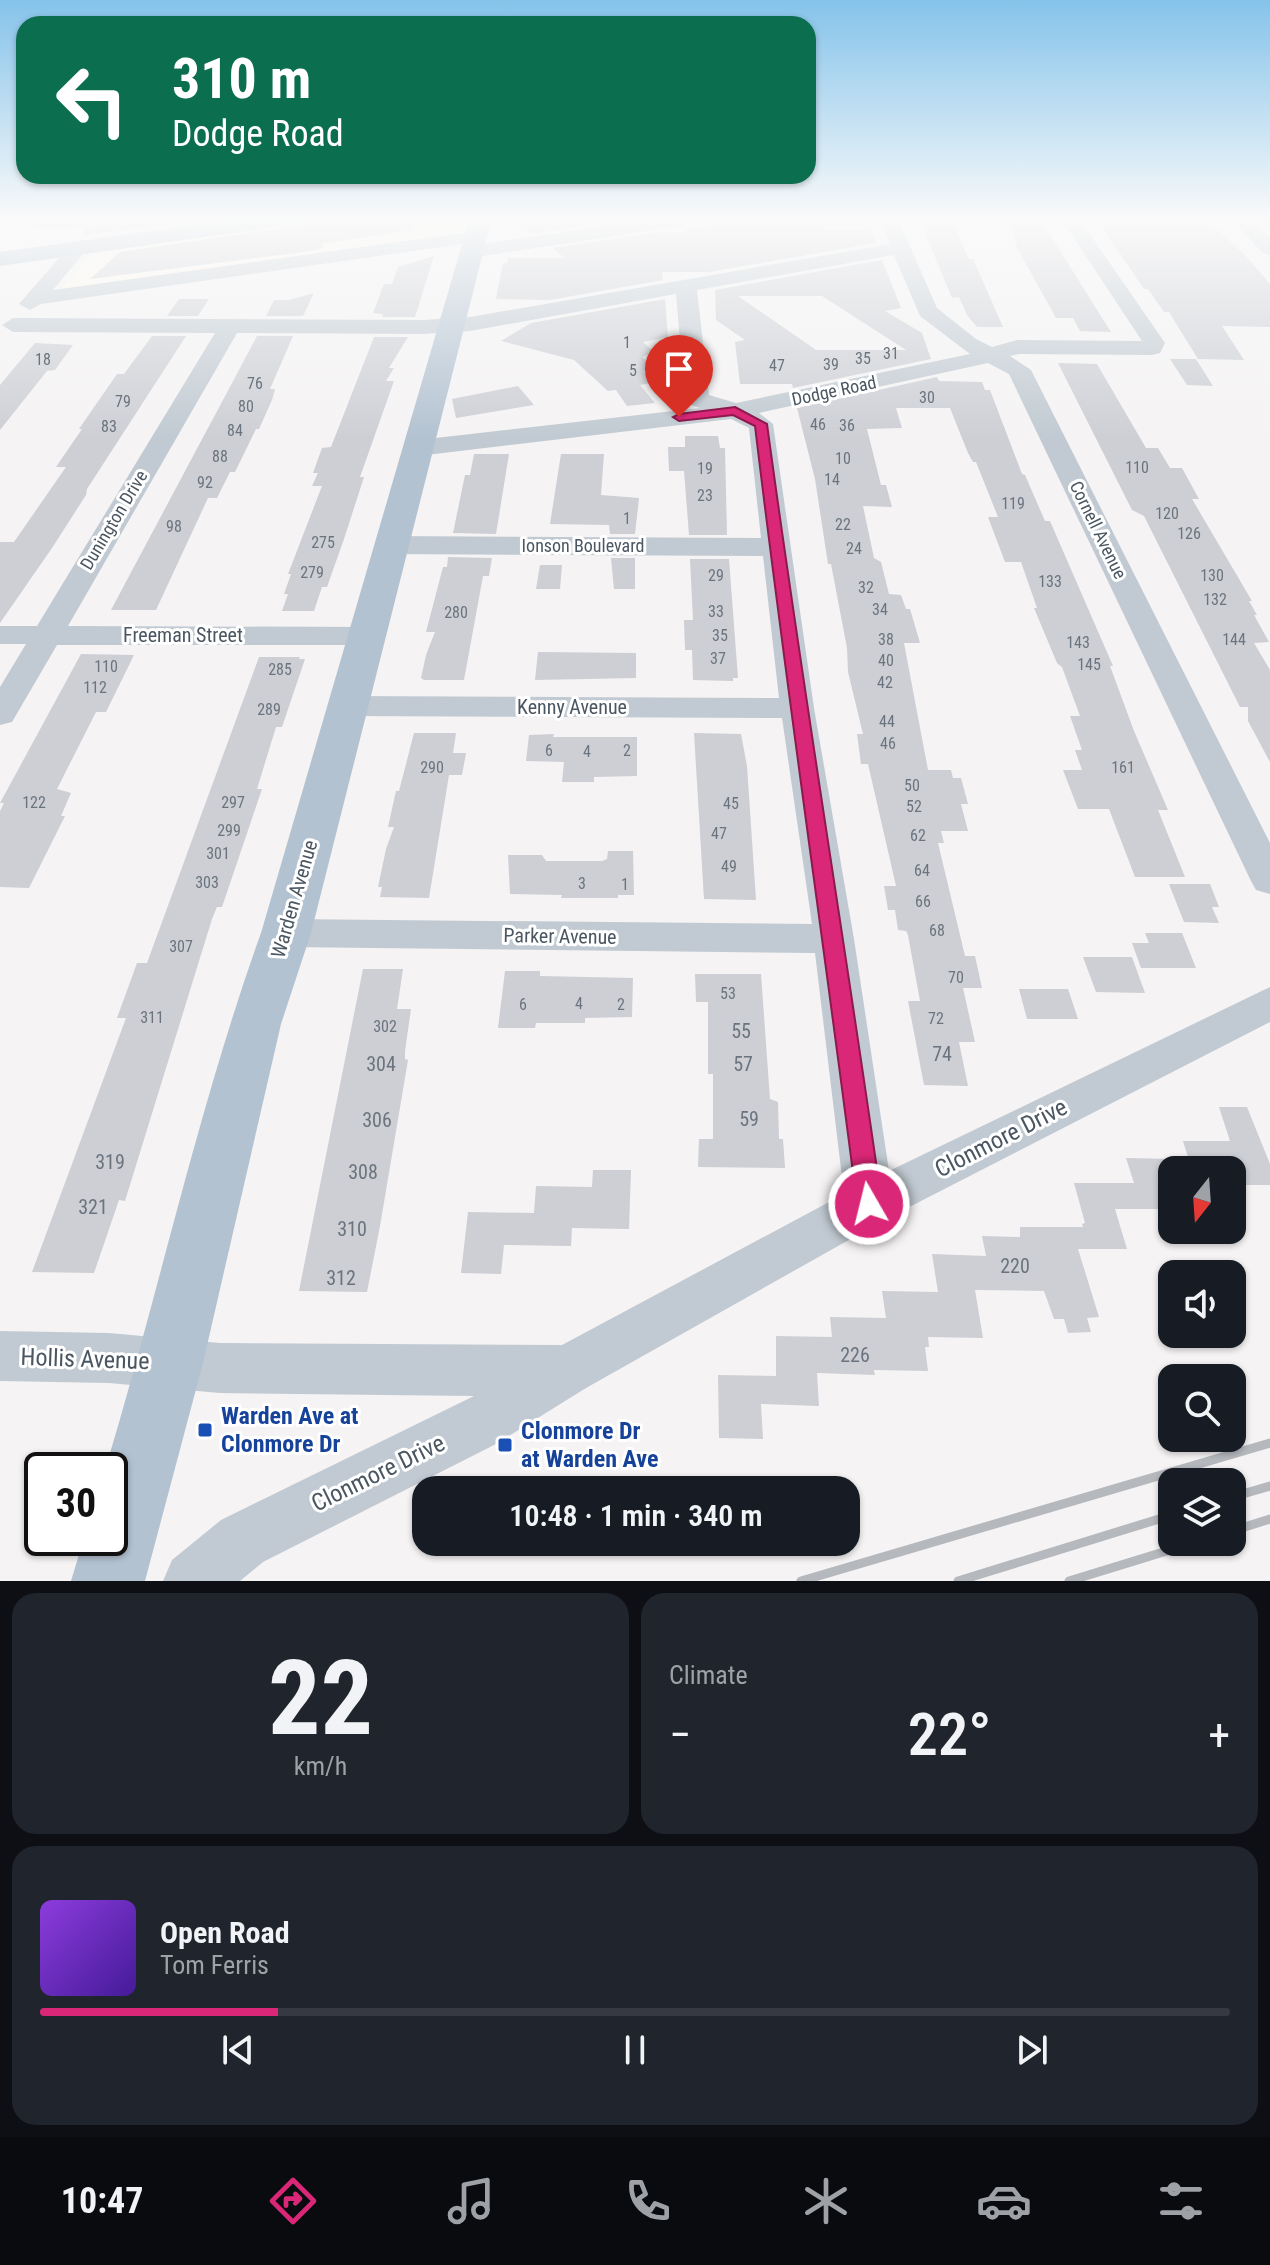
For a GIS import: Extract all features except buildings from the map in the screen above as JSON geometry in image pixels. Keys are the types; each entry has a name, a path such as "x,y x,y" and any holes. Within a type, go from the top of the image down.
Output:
{"main road":[{"name":"Warden Avenue","path":"108,1581 170,1363 255,1024 286,933 461,291"}],"street":[{"path":"6,333 42,291"},
{"path":"35,299 92,291"},
{"path":"6,333 451,325 652,291"},
{"path":"687,291 697,399 735,411 761,424 797,708 834,939 869,1204"},
{"name":"Cornell Avenue","path":"919,291 928,311 968,344 1019,370 1270,881"},
{"name":"Dodge Road","path":"418,448 735,411 989,356 1017,347 1152,348 1154,343 1119,291"},
{"name":"Dunington Drive","path":"0,715 229,327"},
{"name":"Ionson Boulevard","path":"391,545 776,547"},
{"name":"Freeman Street","path":"0,635 367,636"},
{"name":"Kenny Avenue","path":"347,706 797,708"},
{"name":"Parker Avenue","path":"286,933 834,939"},
{"name":"Clonmore Drive","path":"193,1581 242,1541 476,1425 567,1370 869,1204 1270,1003"},
{"name":"Hollis Avenue","path":"0,1356 109,1358 170,1363"},
{"name":"Clonmore Drive","path":"170,1363 220,1368 567,1370"}],"shaded area":[{"path":"59,291 87,291 55,295"}],"railway":[{"path":"801,1581 1270,1443"},
{"path":"1246,1493 1270,1486"},
{"path":"958,1581 1158,1519"},
{"path":"1246,1527 1270,1519"},
{"path":"1069,1581 1158,1554"}],"place":[{"name":"Warden Ave at Clonmore Dr","path":"205,1430"},
{"name":"Clonmore Dr at Warden Ave","path":"505,1445"}],"route":[{"path":"679,417 735,411 761,424 797,708 834,939 869,1204"}]}
